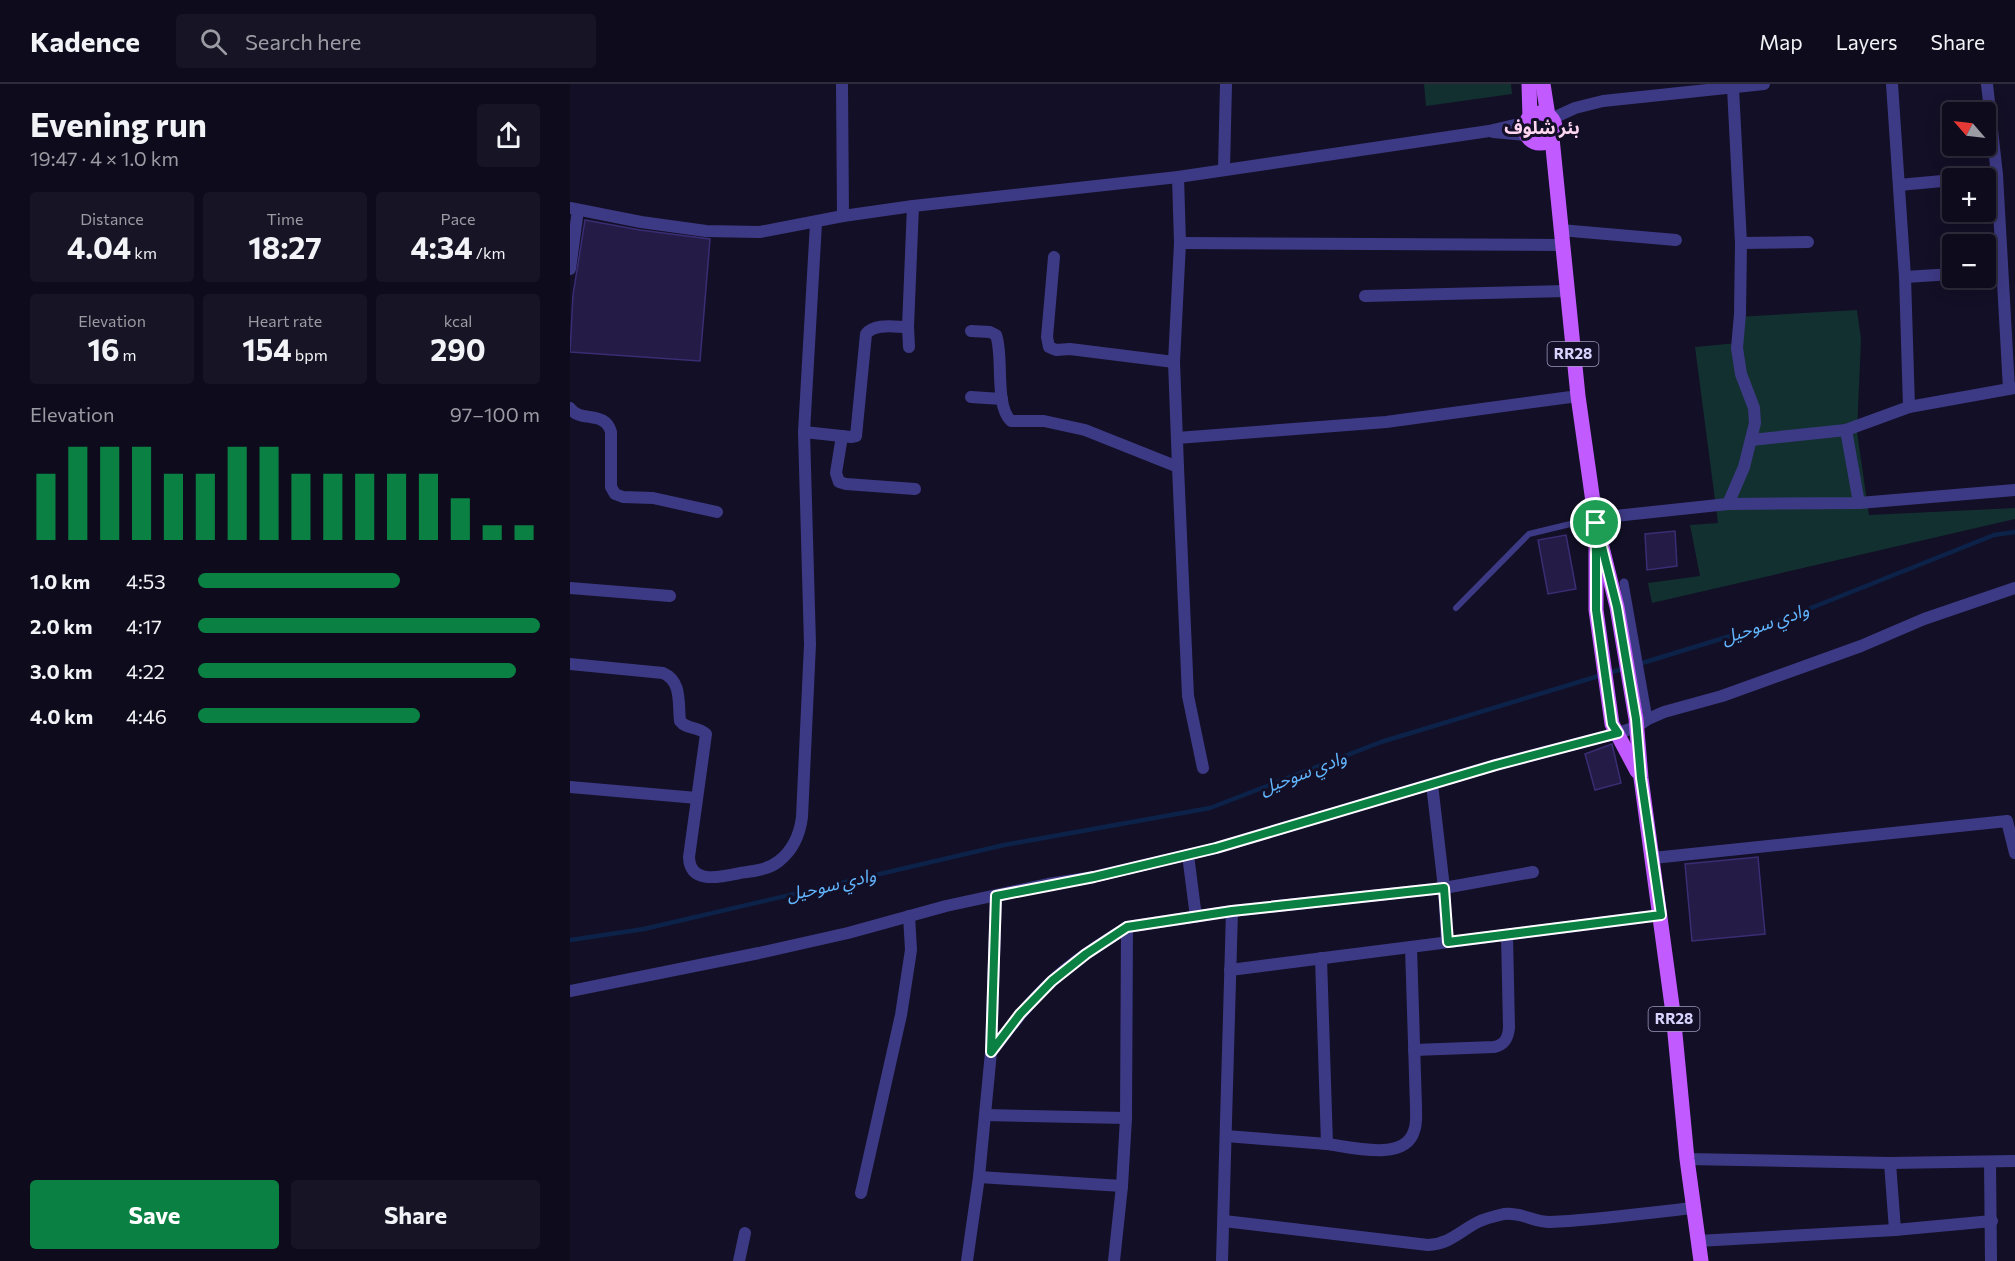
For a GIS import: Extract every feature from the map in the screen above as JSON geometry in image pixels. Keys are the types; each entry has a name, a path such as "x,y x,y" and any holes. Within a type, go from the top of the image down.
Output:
{"main road":[{"name":"RR28","path":"1529,84 1535,131 1555,184 1578,396 1596,521 1641,718 1641,778 1661,915 1687,1159 1701,1261"},
{"name":"RR28","path":"1535,131 1555,126 1550,117 1543,84"},
{"path":"1535,131 1539,114 1550,117"},
{"name":"RR28","path":"1596,521 1596,610 1615,729 1641,778"}],"street":[{"path":"842,84 843,216"},
{"path":"1224,170 1226,84"},
{"path":"1550,117 1582,106 1679,89 1764,84"},
{"path":"1892,84 1905,277 1909,407"},
{"path":"1750,440 1846,430 1909,407 2012,388 2001,271 1997,175 1987,84"},
{"path":"1728,504 1744,466 1755,423 1754,408 1741,374 1737,348 1741,243 1733,87"},
{"path":"570,269 574,209 705,231 760,232 843,216 913,206 1178,177 1489,130 1535,131"},
{"path":"1178,177 1180,243 1174,362 1178,467 1188,696 1203,768"},
{"path":"1899,185 1942,181"},
{"path":"909,347 913,206"},
{"path":"570,664 663,673 674,680 680,721 688,728 704,731 706,737 689,857 690,868 699,875 718,878 765,869 778,862 787,853 801,828 810,644 804,432 816,223"},
{"path":"1180,243 1561,237 1676,240"},
{"path":"1741,243 1808,242"},
{"path":"1054,257 1048,347 1056,350 1070,349 1174,362"},
{"path":"1996,271 2001,271"},
{"path":"1905,277 1942,275"},
{"path":"1365,296 1567,291"},
{"path":"804,432 854,437 858,430 866,334 869,330 879,327 908,327"},
{"path":"971,331 990,332 996,335 1002,399 1007,417 1011,420 1044,421 1085,430 1178,467"},
{"path":"1177,438 1386,422 1578,396"},
{"path":"971,397 1002,399"},
{"path":"570,408 577,415 597,418 605,421 609,426 611,432 611,487 615,494 623,497 653,498 717,512"},
{"path":"1846,430 1859,503"},
{"path":"842,436 836,473 839,482 915,489"},
{"path":"1596,521 1728,504 1859,503 2015,490"},
{"path":"1624,583 1641,718"},
{"path":"570,588 670,596"},
{"path":"570,991 759,953 996,896 1094,877 1216,848 1538,753 1615,729 1641,718 1722,696 1861,646 1924,619 2015,588"},
{"path":"1432,784 1448,942"},
{"path":"570,787 697,798"},
{"path":"1653,858 2011,820 2015,853"},
{"path":"1188,855 1196,917"},
{"path":"991,1052 1020,1014 1052,981 1086,954 1127,927 1232,911 1444,888 1533,872"},
{"path":"967,1261 980,1178 991,1052 996,896"},
{"path":"1222,1261 1232,911"},
{"path":"1230,970 1661,915"},
{"path":"861,1193 903,1004 911,950 909,916"},
{"path":"1114,1261 1126,1118 1127,927"},
{"path":"1414,1050 1494,1047 1500,1046 1505,1041 1509,1028 1507,934"},
{"path":"1226,1136 1388,1150 1400,1148 1408,1142 1415,1131 1412,947"},
{"path":"1321,958 1327,1144"},
{"path":"985,1115 1126,1118"},
{"path":"1687,1159 1890,1163 2015,1161"},
{"path":"1990,1162 1991,1261"},
{"path":"1890,1163 1895,1230"},
{"path":"980,1178 1122,1186"},
{"path":"1224,1221 1428,1245 1447,1242 1477,1222 1506,1214 1517,1214 1545,1222 1608,1218 1693,1208"},
{"path":"1697,1241 1895,1230 1992,1221"},
{"path":"739,1261 745,1233"}],"lane":[{"path":"1456,608 1529,534 1596,521"}],"green space":[{"path":"1424,84 1511,84 1512,94 1426,106"},
{"path":"1857,310 1861,339 1857,432 1869,515 2015,508 2015,519 1652,603 1648,583 1700,576 1690,525 1718,523 1695,347 1738,343 1736,317"}],"building":[{"path":"585,220 710,239 700,361 570,352 573,295"},
{"path":"1675,531 1677,566 1647,570 1645,534"},
{"path":"1566,535 1576,589 1548,594 1538,540"},
{"path":"1612,744 1621,783 1595,790 1585,754"},
{"path":"1758,857 1765,934 1692,941 1685,864"}],"waterway":[{"name":"وادي سوحيل","path":"1639,664 1776,622 1994,535 2015,532"},
{"name":"وادي سوحيل","path":"570,940 644,929 1004,845 1210,808 1381,742 1625,668"}],"district":[{"name":"بئر شلوف","path":"1542,128"}],"route":[{"path":"1596,523 1617,607 1636,719 1641,778 1661,915 1448,942 1444,888 1232,911 1127,927 1086,954 1052,981 1020,1014 991,1052 996,896 1048,884 1094,877 1216,848 1496,765 1618,733 1612,724 1596,610 1596,523"}]}
